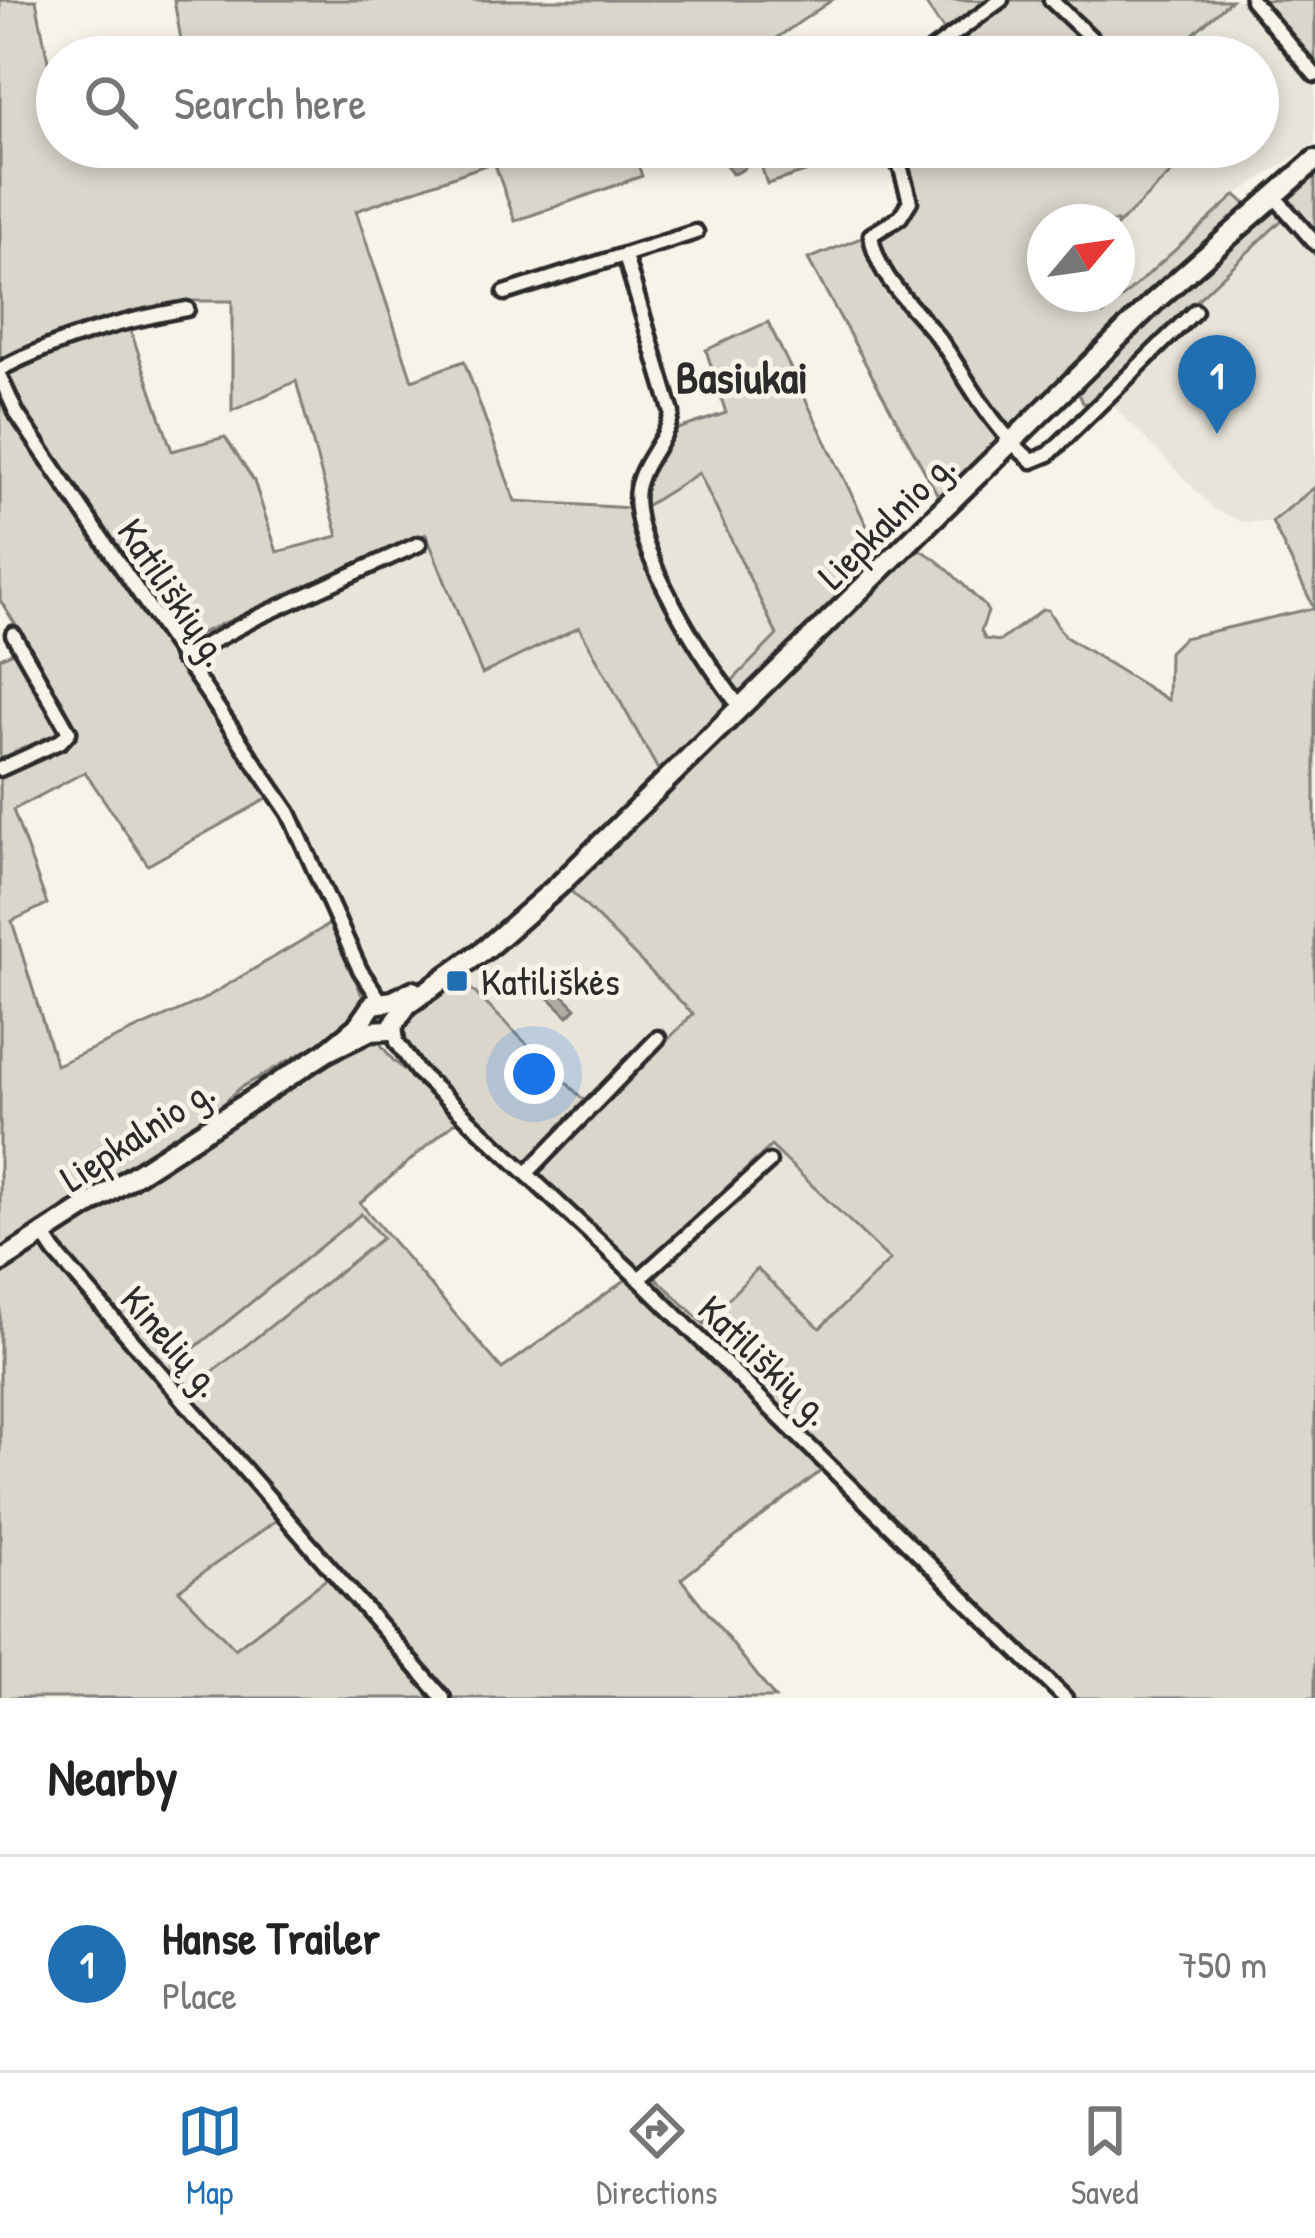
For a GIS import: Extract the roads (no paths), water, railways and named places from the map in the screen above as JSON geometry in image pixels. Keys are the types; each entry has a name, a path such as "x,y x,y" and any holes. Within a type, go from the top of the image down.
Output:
{"highway":[{"name":"Liepkalnio g.","path":"0,1262 506,930 596,851 1173,284 1315,160"}],"street":[{"path":"952,36 1001,0"},
{"path":"1052,0 1089,36"},
{"path":"1252,0 1315,75"},
{"path":"900,168 910,201 900,217 871,235 882,270 906,304 931,328 1010,443 1032,461 1049,454 1196,311"},
{"path":"1274,196 1315,243"},
{"path":"505,293 695,232"},
{"path":"625,256 672,412 641,473 636,514 686,627 741,708"},
{"path":"0,374 74,334 187,309"},
{"name":"Katiliškių g.","path":"0,374 17,414 289,813 402,1061 639,1279 1065,1698"},
{"path":"181,658 231,630 419,544"},
{"path":"0,769 62,740 69,732 13,634"},
{"path":"527,1173 658,1038"},
{"path":"639,1279 769,1162"},
{"name":"Kinelių g.","path":"43,1234 443,1698"}],"place":[{"name":"Hanse Trailer","path":"1217,434"},
{"name":"Katiliškės","path":"457,981"}],"district":[{"name":"Basiukai","path":"742,377"}]}
